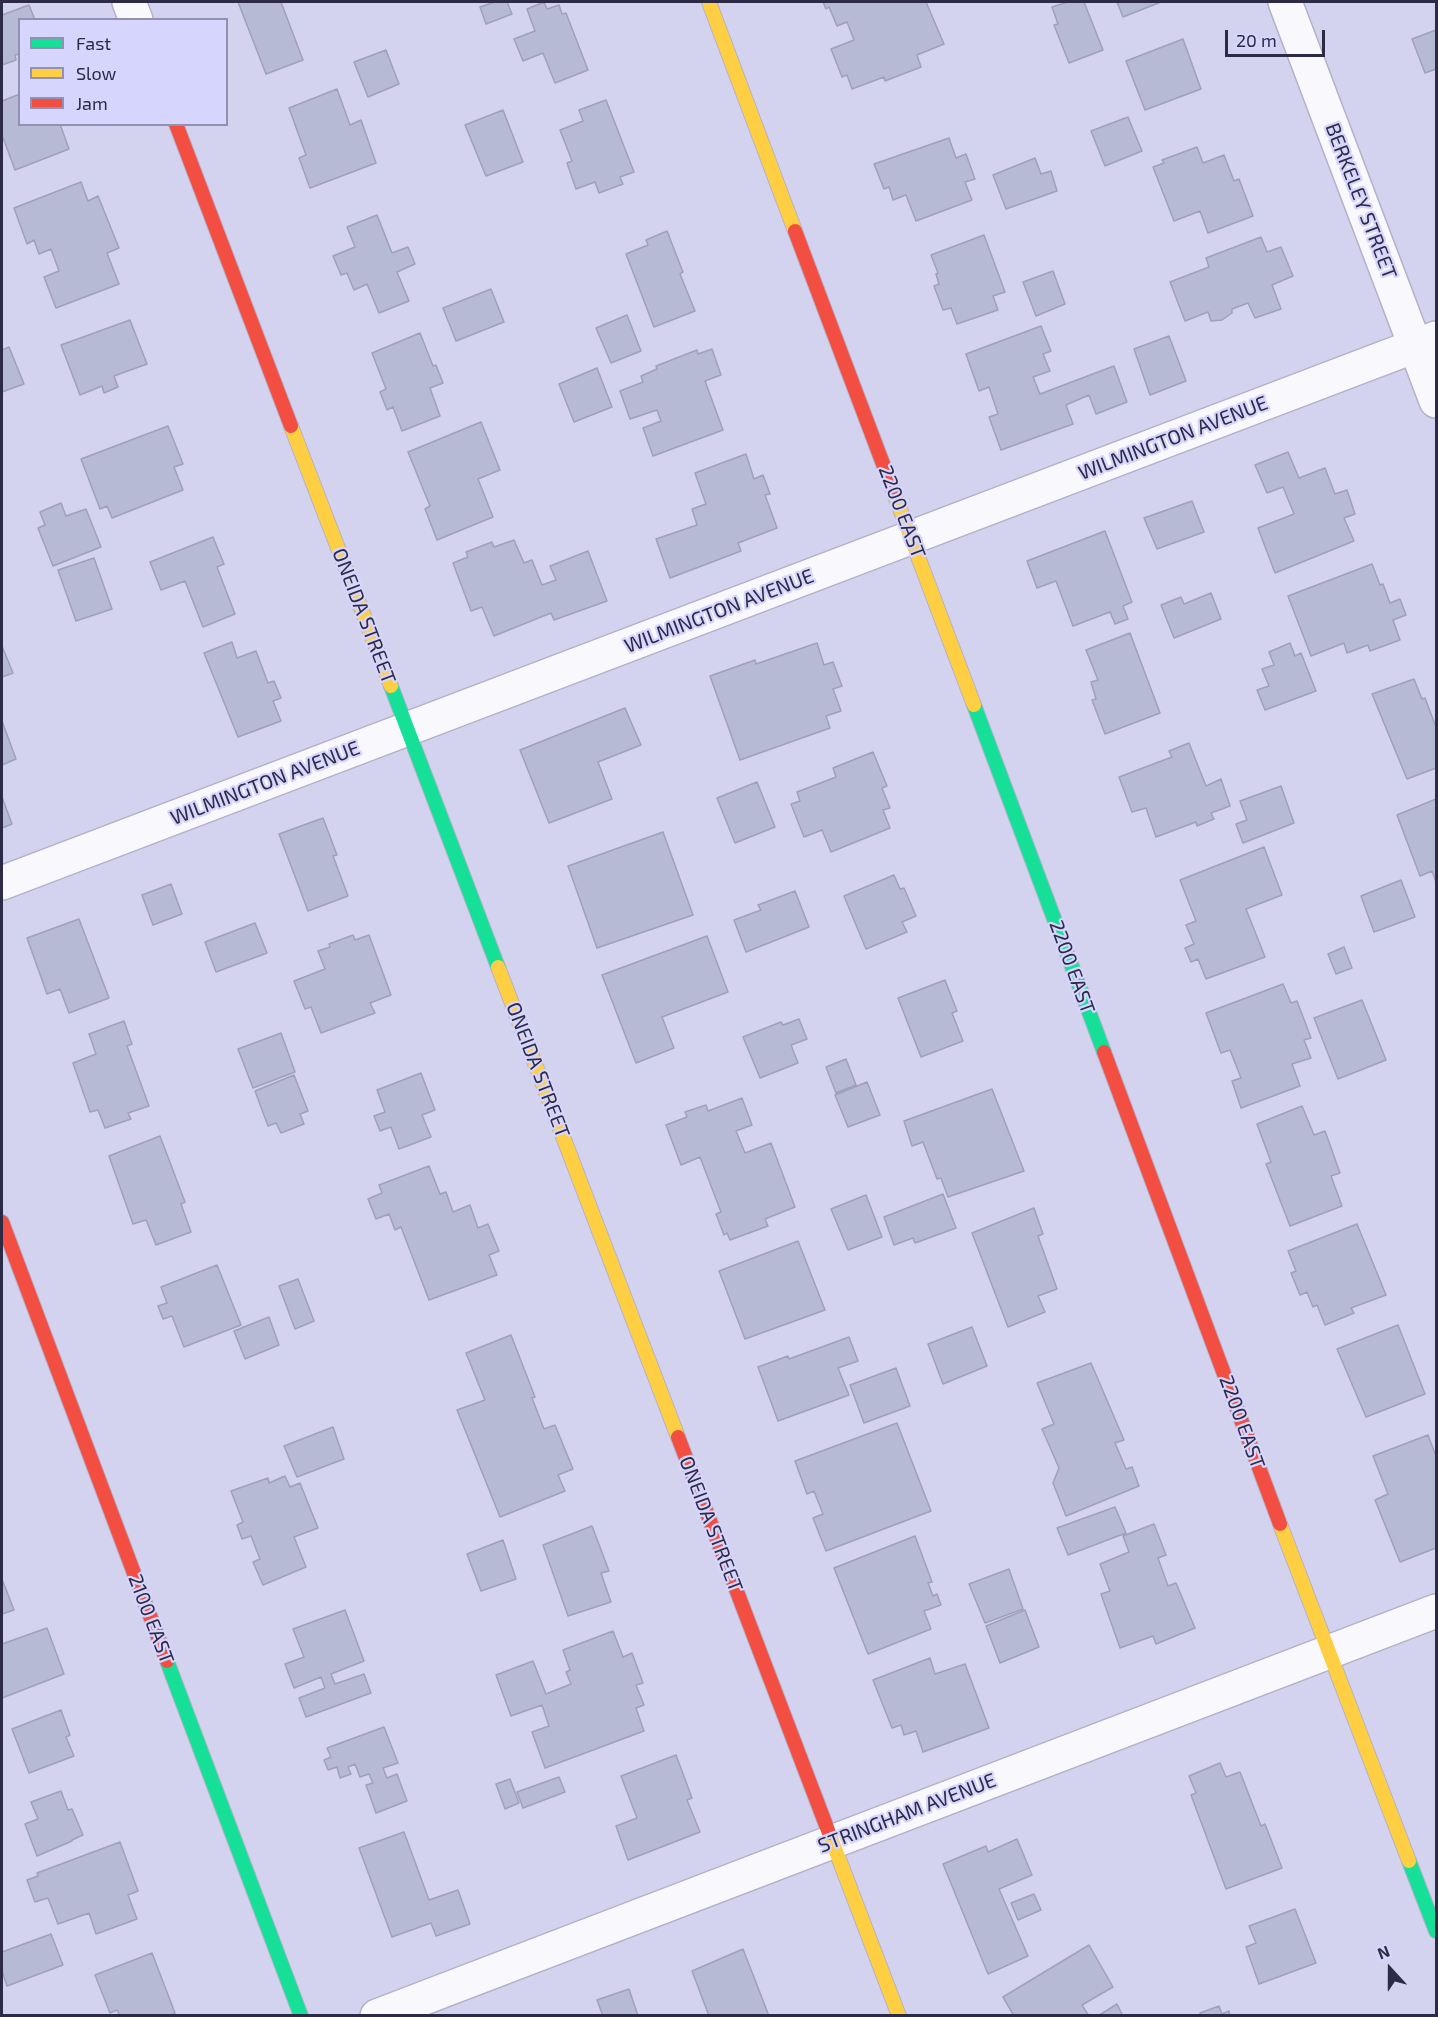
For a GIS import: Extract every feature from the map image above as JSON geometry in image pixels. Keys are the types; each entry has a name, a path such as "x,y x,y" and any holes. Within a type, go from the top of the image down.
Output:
{"street":[{"path":"129,2 135,18"},
{"name":"2200 EAST","path":"709,2 1328,1652 1437,1931"},
{"name":"BERKELEY STREET","path":"1285,2 1426,342 1437,401"},
{"name":"ONEIDA STREET","path":"177,126 899,2016"},
{"name":"WILMINGTON AVENUE","path":"2,883 1426,342"},
{"name":"2100 EAST","path":"2,1222 301,2016"},
{"name":"STRINGHAM AVENUE","path":"377,2016 1437,1611"}],"building":[{"path":"238,2 281,2 303,60 266,74"},
{"path":"495,2 507,2 512,14 486,24 480,7"},
{"path":"544,2 547,9 559,5 562,14 566,13 588,70 555,83 543,53 523,61 514,39 535,31 527,9"},
{"path":"823,2 926,2 944,44 917,55 921,67 885,81 884,77 852,89 847,75 842,77 831,49 854,40 847,22 837,26 829,7 826,9"},
{"path":"1068,2 1084,2 1103,50 1069,63 1054,25 1058,24 1052,7"},
{"path":"1117,2 1161,2 1123,17"},
{"path":"29,5 34,18 18,18 18,54 15,55 16,60 2,65 2,15"},
{"path":"1436,30 1436,69 1425,73 1412,39"},
{"path":"1183,39 1201,89 1145,110 1126,61"},
{"path":"386,50 399,84 368,97 354,62"},
{"path":"337,89 350,125 361,120 376,163 310,188 299,158 306,155 289,108"},
{"path":"18,95 18,126 61,126 69,149 15,170 2,135 2,101"},
{"path":"606,100 634,172 620,177 623,184 599,193 595,182 576,189 567,163 572,161 560,130 583,121 579,110"},
{"path":"503,110 523,162 486,176 465,125"},
{"path":"1128,117 1142,151 1105,166 1091,131"},
{"path":"949,138 956,158 966,154 975,179 965,182 972,200 916,221 906,195 893,200 889,187 884,189 874,164"},
{"path":"1197,147 1203,163 1224,155 1234,181 1239,179 1253,216 1208,233 1200,211 1174,221 1153,167 1164,163 1162,160"},
{"path":"1035,158 1041,174 1051,171 1057,191 1006,209 993,175"},
{"path":"81,182 88,201 98,196 119,248 107,253 119,284 56,308 44,277 59,271 51,249 39,254 34,240 27,244 14,208"},
{"path":"377,215 392,253 408,247 415,264 397,272 409,301 379,313 367,284 354,290 347,273 341,275 333,256 355,247 347,227"},
{"path":"667,231 683,272 680,274 695,311 654,327 626,254 648,245 646,240"},
{"path":"984,235 1005,292 993,296 998,310 957,324 951,308 943,310 934,286 939,284 936,274 938,273 931,255"},
{"path":"1261,237 1267,252 1281,247 1293,276 1272,285 1281,309 1255,318 1248,303 1232,309 1232,313 1222,320 1211,321 1208,312 1185,321 1170,282 1209,267 1206,258"},
{"path":"1053,271 1065,304 1036,316 1023,282"},
{"path":"491,289 504,322 456,341 443,308"},
{"path":"627,315 641,351 611,363 596,328"},
{"path":"130,320 147,364 114,376 118,387 104,393 102,386 80,395 61,345"},
{"path":"1041,326 1051,351 1043,354 1050,371 1033,377 1040,394 1114,366 1127,402 1096,414 1089,395 1066,405 1073,424 1001,450 989,417 998,414 989,387 979,391 966,354"},
{"path":"420,333 433,366 436,365 443,383 430,388 440,416 402,431 393,407 387,410 380,392 386,389 372,353"},
{"path":"1169,336 1186,381 1150,395 1134,349"},
{"path":"9,347 24,384 2,392 2,350"},
{"path":"712,349 721,375 705,381 723,430 653,456 643,428 661,421 657,410 630,419 620,391 643,382 641,376 657,369 656,366 697,350 698,354"},
{"path":"597,368 612,407 574,422 559,384"},
{"path":"481,422 500,470 478,479 493,517 437,540 425,509 430,506 408,452"},
{"path":"168,426 183,464 174,467 183,490 112,518 107,506 100,509 81,459"},
{"path":"1288,452 1299,478 1325,468 1335,494 1347,490 1355,514 1344,518 1354,541 1275,573 1258,528 1294,514 1283,487 1267,493 1255,465"},
{"path":"746,454 754,479 763,475 770,494 765,495 777,528 738,543 741,551 670,578 656,539 697,525 692,509 706,504 695,473"},
{"path":"1192,501 1204,532 1157,549 1144,518"},
{"path":"61,503 66,516 86,509 101,547 53,566 38,528 45,525 40,512"},
{"path":"1105,531 1132,602 1123,606 1128,619 1115,624 1110,612 1073,626 1056,581 1037,588 1027,561"},
{"path":"213,537 224,564 217,567 235,614 203,627 185,581 161,590 150,562"},
{"path":"514,540 524,563 532,560 542,585 556,580 550,566 588,551 607,601 554,620 551,613 494,636 482,607 471,611 453,563 468,557 466,552 492,542 494,547"},
{"path":"94,558 112,609 76,621 58,570"},
{"path":"1372,564 1390,603 1400,599 1406,615 1393,620 1400,640 1370,651 1368,645 1347,653 1344,643 1311,656 1288,596"},
{"path":"1211,593 1221,619 1174,638 1161,605 1181,597 1184,604"},
{"path":"1130,633 1160,713 1105,734 1092,700 1096,699 1091,682 1098,680 1086,650"},
{"path":"232,642 237,658 256,651 268,683 274,681 281,698 273,701 281,721 238,737 204,653"},
{"path":"817,643 824,665 833,662 842,686 833,689 841,711 826,716 830,728 740,760 710,676 755,660 756,664"},
{"path":"1290,643 1295,656 1301,653 1316,691 1265,710 1257,690 1269,686 1262,669 1274,665 1269,652"},
{"path":"2,646 13,673 2,677"},
{"path":"1414,679 1422,699 1425,698 1436,727 1436,768 1407,779 1372,694"},
{"path":"625,708 641,745 598,762 612,799 549,823 520,750"},
{"path":"2,721 16,759 2,765"},
{"path":"1189,743 1206,786 1221,779 1230,806 1211,813 1214,819 1197,826 1196,822 1156,837 1146,808 1132,812 1119,777 1172,757 1169,751"},
{"path":"873,752 887,786 882,788 890,808 883,810 890,828 831,852 822,830 804,837 791,804 800,801 797,792 836,777 833,768"},
{"path":"757,782 775,827 735,843 717,798"},
{"path":"1281,786 1294,823 1243,843 1236,824 1247,820 1240,801"},
{"path":"2,797 12,824 2,828"},
{"path":"1436,799 1436,882 1432,871 1420,876 1397,815"},
{"path":"323,818 337,855 333,856 348,896 308,911 279,834"},
{"path":"663,832 693,915 597,948 568,866"},
{"path":"1264,847 1282,895 1246,909 1265,957 1206,979 1198,959 1191,962 1185,948 1194,944 1186,925 1196,921 1180,880"},
{"path":"894,875 900,889 904,888 916,916 902,922 907,932 866,949 844,896"},
{"path":"1401,880 1415,917 1374,932 1361,896"},
{"path":"171,884 182,914 153,925 142,895"},
{"path":"795,891 809,927 746,952 734,920 761,910 758,905"},
{"path":"79,919 109,998 69,1013 60,989 47,994 27,938"},
{"path":"255,923 267,953 216,972 205,942"},
{"path":"353,935 355,940 369,935 391,995 370,1003 375,1013 321,1033 311,1007 305,1009 294,981 325,969 318,951"},
{"path":"707,936 728,992 662,1017 674,1048 636,1063 602,975"},
{"path":"1344,947 1352,968 1336,974 1328,954"},
{"path":"945,980 957,1011 952,1013 963,1041 921,1057 898,998"},
{"path":"1283,984 1291,1003 1297,1001 1311,1038 1304,1040 1311,1058 1292,1064 1300,1086 1241,1108 1232,1081 1241,1078 1230,1050 1221,1053 1206,1013"},
{"path":"1362,1000 1386,1060 1338,1079 1314,1018"},
{"path":"799,1019 807,1039 791,1045 798,1063 760,1078 743,1037 781,1022 783,1025"},
{"path":"124,1021 132,1044 127,1046 149,1106 128,1113 131,1119 105,1128 98,1110 90,1112 73,1063 96,1054 89,1034"},
{"path":"281,1033 295,1072 253,1088 238,1049"},
{"path":"846,1059 856,1085 836,1093 826,1067"},
{"path":"421,1073 435,1110 422,1115 431,1137 399,1149 391,1127 380,1131 374,1116 385,1112 377,1090"},
{"path":"294,1075 308,1111 300,1114 304,1124 281,1133 276,1123 268,1126 255,1091"},
{"path":"867,1082 880,1115 848,1127 835,1095"},
{"path":"992,1089 1024,1171 948,1197 941,1178 937,1179 923,1142 912,1146 904,1121"},
{"path":"742,1098 752,1125 736,1131 745,1153 771,1143 795,1207 765,1219 768,1226 730,1240 727,1233 724,1235 716,1214 721,1212 700,1157 681,1165 666,1125 687,1117 685,1112 706,1105 708,1111"},
{"path":"1302,1106 1314,1135 1325,1131 1340,1173 1331,1176 1342,1206 1290,1226 1266,1164 1271,1162 1257,1124"},
{"path":"160,1136 185,1202 181,1204 191,1232 156,1245 146,1220 133,1224 109,1156"},
{"path":"429,1166 440,1194 446,1192 453,1212 470,1205 478,1228 488,1224 499,1251 489,1255 497,1275 429,1300 401,1227 395,1230 389,1214 376,1219 368,1199 382,1193 379,1185"},
{"path":"943,1194 956,1228 915,1243 913,1238 894,1245 884,1217"},
{"path":"866,1195 882,1237 848,1250 831,1209"},
{"path":"1034,1208 1043,1234 1038,1236 1057,1289 1038,1296 1045,1312 1008,1327 972,1233"},
{"path":"1357,1224 1386,1295 1351,1308 1354,1313 1325,1325 1317,1305 1313,1307 1307,1292 1300,1295 1291,1273 1296,1271 1288,1251"},
{"path":"798,1241 825,1310 745,1339 719,1271"},
{"path":"217,1265 241,1325 184,1347 172,1316 163,1319 158,1306 167,1303 161,1287"},
{"path":"298,1279 314,1321 295,1329 279,1286"},
{"path":"269,1317 279,1345 245,1359 234,1331"},
{"path":"1398,1325 1425,1394 1366,1417 1337,1349"},
{"path":"972,1327 987,1366 943,1384 928,1344"},
{"path":"511,1335 535,1397 532,1398 544,1429 555,1425 573,1469 558,1475 565,1491 500,1517 457,1410 485,1400 466,1353"},
{"path":"849,1337 858,1361 838,1368 849,1395 778,1421 758,1367 788,1356 789,1359"},
{"path":"1091,1363 1124,1440 1115,1443 1126,1469 1132,1467 1139,1486 1066,1516 1053,1483 1059,1468 1042,1429 1054,1424 1037,1383"},
{"path":"896,1368 910,1406 864,1423 850,1385"},
{"path":"897,1423 931,1511 826,1551 813,1518 823,1514 814,1491 807,1494 795,1461"},
{"path":"333,1427 344,1459 297,1477 284,1446"},
{"path":"1428,1435 1436,1456 1436,1548 1400,1562 1375,1500 1388,1494 1373,1456"},
{"path":"285,1476 290,1487 300,1483 318,1528 294,1537 306,1567 263,1585 253,1562 260,1559 251,1536 242,1539 237,1525 243,1522 231,1491 268,1478 269,1483"},
{"path":"1115,1507 1126,1533 1068,1555 1057,1528"},
{"path":"1154,1524 1166,1555 1158,1558 1168,1586 1176,1583 1195,1628 1156,1644 1153,1636 1120,1648 1101,1594 1110,1591 1100,1564 1129,1552 1123,1536"},
{"path":"592,1526 609,1571 601,1573 611,1602 568,1616 543,1545"},
{"path":"915,1536 932,1582 928,1583 933,1596 937,1594 941,1605 924,1611 931,1629 868,1654 834,1568"},
{"path":"503,1540 516,1579 481,1591 467,1554"},
{"path":"1009,1569 1023,1609 985,1623 969,1584"},
{"path":"2,1579 14,1610 2,1614"},
{"path":"345,1610 364,1661 331,1674 335,1684 364,1674 371,1693 306,1717 299,1698 325,1688 321,1677 294,1688 285,1664 304,1657 293,1629"},
{"path":"1025,1610 1039,1647 1000,1663 986,1626"},
{"path":"47,1628 64,1674 2,1698 2,1644"},
{"path":"613,1631 623,1657 632,1653 643,1683 636,1685 644,1705 636,1708 644,1731 545,1768 532,1732 549,1726 542,1705 511,1716 496,1675 533,1661 546,1694 571,1684 566,1672 570,1670 563,1650"},
{"path":"930,1658 935,1674 965,1664 989,1728 923,1752 916,1731 904,1735 901,1725 892,1728 873,1680"},
{"path":"61,1710 70,1735 66,1737 74,1756 29,1773 12,1729"},
{"path":"384,1727 398,1763 383,1768 387,1778 397,1774 407,1801 376,1813 366,1785 373,1783 369,1774 360,1777 355,1764 348,1767 351,1774 340,1778 337,1767 328,1770 324,1760 331,1757 327,1748"},
{"path":"676,1755 692,1798 687,1800 700,1832 628,1860 616,1826 637,1818 621,1776"},
{"path":"1220,1763 1226,1777 1240,1772 1261,1826 1265,1824 1282,1868 1226,1889 1191,1795 1196,1793 1189,1776"},
{"path":"559,1777 565,1792 523,1808 517,1792"},
{"path":"510,1779 519,1803 505,1809 496,1784"},
{"path":"61,1791 68,1810 72,1809 83,1835 37,1856 25,1824 38,1819 31,1802"},
{"path":"404,1832 429,1900 458,1890 470,1924 436,1936 431,1923 392,1937 359,1848"},
{"path":"1017,1839 1032,1875 999,1889 1028,1956 988,1974 943,1864 986,1846 988,1852"},
{"path":"120,1842 138,1891 128,1895 137,1919 96,1934 89,1913 58,1924 48,1898 35,1902 27,1880 38,1876 37,1873"},
{"path":"1034,1894 1041,1910 1018,1920 1011,1903"},
{"path":"1295,1909 1316,1963 1259,1984 1246,1947 1256,1943 1249,1926"},
{"path":"51,1934 63,1965 7,1986 2,1971 2,1952"},
{"path":"1089,1945 1113,1987 1082,2005 1089,2016 1014,2016 1003,1997"},
{"path":"743,1949 769,2016 709,2016 692,1971"},
{"path":"152,1953 175,2013 169,2016 120,2016 117,2010 110,2013 95,1975"},
{"path":"629,1989 638,2016 603,2016 597,2000"},
{"path":"1117,2004 1123,2016 1098,2016"},
{"path":"1219,2006 1222,2014 1229,2011 1230,2016 1201,2016 1200,2013"}],"traffic: fast":[{"path":"391,686 498,967"},
{"path":"974,705 1104,1052"},
{"path":"167,1661 301,2016"},
{"path":"1409,1861 1436,1931"}],"traffic: slow":[{"path":"709,2 795,231"},
{"path":"291,426 391,686"},
{"path":"894,493 974,705"},
{"path":"498,967 678,1437"},
{"path":"1280,1524 1409,1861"},
{"path":"829,1833 899,2016"}],"traffic: jam":[{"path":"177,126 291,426"},
{"path":"795,231 894,493"},
{"path":"1104,1052 1280,1524"},
{"path":"2,1222 167,1661"},
{"path":"678,1437 829,1833"}]}
